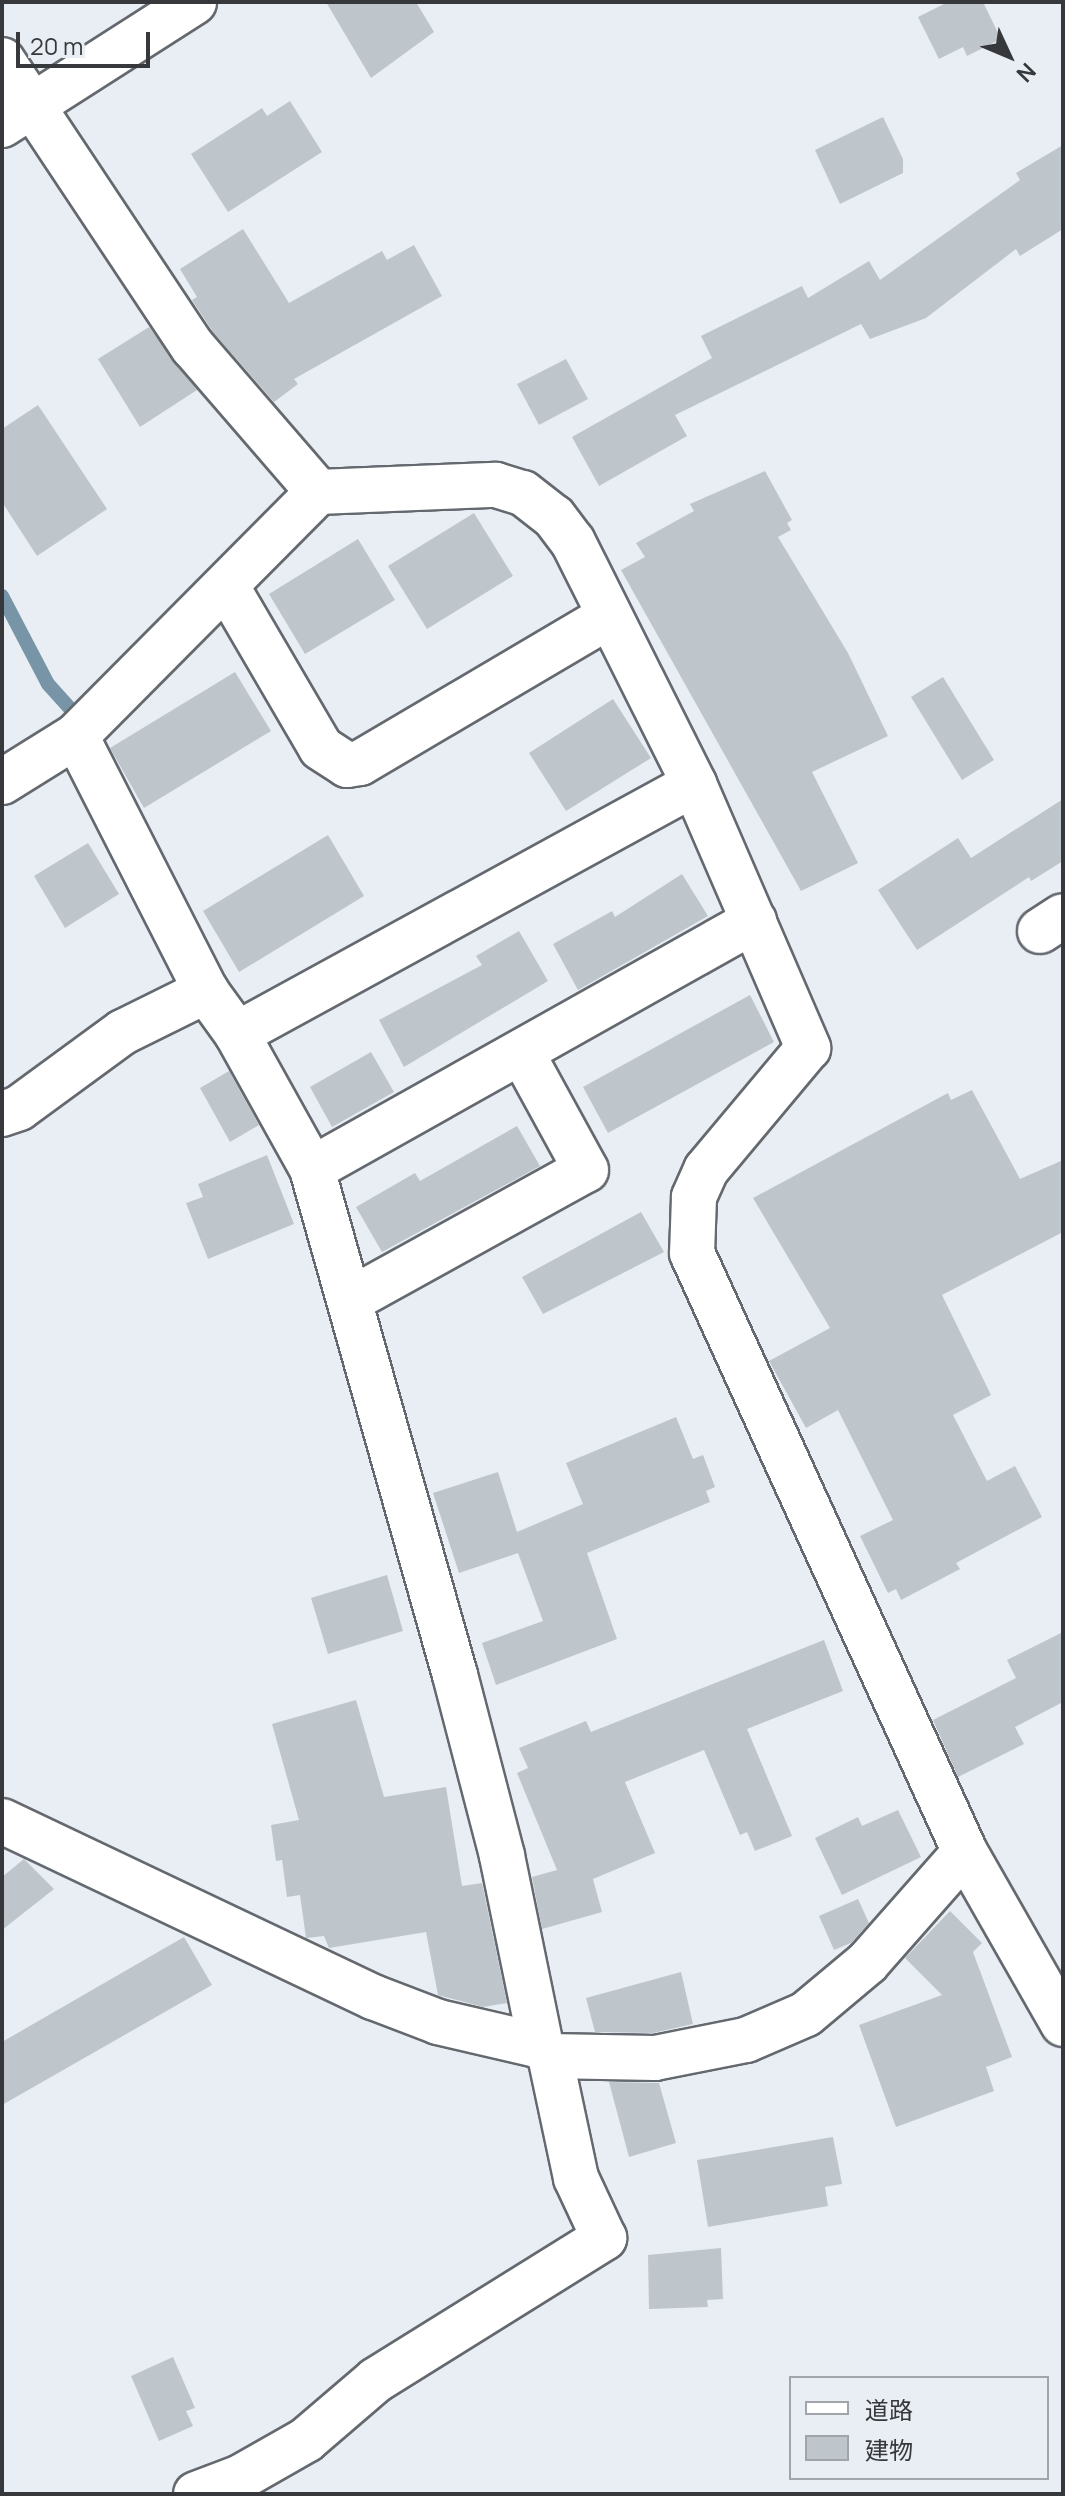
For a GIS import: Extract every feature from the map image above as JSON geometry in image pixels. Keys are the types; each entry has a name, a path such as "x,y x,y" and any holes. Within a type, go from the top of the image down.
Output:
{"street":[{"path":"18,114 194,2"},
{"path":"2,60 18,114 193,347 318,492"},
{"path":"2,782 76,736 318,492 463,483 523,493 554,517 573,542 694,784 808,1048 706,1170 694,1197 692,1253 965,1852 1063,2024"},
{"path":"227,587 321,748 347,765 360,763 608,617"},
{"path":"76,736 206,991 237,1034 312,1169 352,1299 502,1856 576,2178 604,2238 376,2380 306,2440 241,2477 196,2494"},
{"path":"237,1034 694,784"},
{"path":"312,1169 754,921"},
{"path":"2,1114 19,1108 123,1032 206,991"},
{"path":"352,1299 586,1170 522,1053"},
{"path":"2,1821 373,1997 438,2022 546,2051 655,2058 746,2040 806,2014 867,1963 965,1852"}],"building":[{"path":"326,2 416,2 434,32 371,78"},
{"path":"948,2 983,2 1001,39 967,56 963,47 939,59 918,17"},
{"path":"290,101 322,152 228,212 191,154 262,108 267,116"},
{"path":"883,117 903,159 903,173 840,204 815,150"},
{"path":"1063,145 1063,229 1020,256 1016,249 926,318 870,339 861,324 675,415 687,436 599,486 572,437 712,358 701,336 802,286 808,298 869,261 880,280 1020,180 1016,173"},
{"path":"243,229 289,303 382,251 387,260 414,245 442,296 294,379 298,384 274,402 213,332 192,300 197,297 180,269"},
{"path":"149,327 197,390 140,427 98,359"},
{"path":"566,359 588,399 539,425 517,384"},
{"path":"38,405 107,509 37,556 2,502 2,429"},
{"path":"765,471 792,520 787,523 791,530 778,537 848,653 888,736 812,772 858,863 801,891 621,570 645,557 636,543 694,511 690,504"},
{"path":"474,513 513,576 427,629 388,566"},
{"path":"358,539 395,600 305,654 269,594"},
{"path":"235,672 271,731 144,808 110,748"},
{"path":"943,677 994,760 962,780 911,697"},
{"path":"613,699 651,758 566,811 529,753"},
{"path":"1063,799 1063,861 1031,881 1029,877 917,950 878,890 958,838 971,858"},
{"path":"328,835 364,896 239,972 203,911"},
{"path":"88,843 119,894 65,928 34,876"},
{"path":"682,874 708,916 578,990 553,944 612,911 615,917"},
{"path":"519,931 548,981 404,1067 379,1020 482,965 476,956"},
{"path":"750,995 774,1042 608,1133 583,1087"},
{"path":"371,1052 394,1092 332,1127 310,1087"},
{"path":"229,1071 259,1125 230,1142 200,1088"},
{"path":"972,1090 1020,1179 1063,1160 1063,1232 942,1295 991,1395 953,1415 987,1481 1015,1466 1042,1517 956,1563 960,1569 901,1600 896,1589 888,1593 860,1536 893,1520 838,1410 806,1428 769,1361 830,1328 753,1198 948,1093 951,1100"},
{"path":"517,1126 540,1166 382,1252 356,1207 415,1173 420,1181"},
{"path":"267,1155 294,1224 208,1259 186,1203 203,1197 198,1184"},
{"path":"641,1212 664,1252 543,1314 522,1277"},
{"path":"676,1417 693,1459 703,1455 715,1487 706,1491 710,1502 587,1553 617,1639 496,1685 482,1643 543,1621 518,1553 459,1573 433,1493 498,1472 517,1532 583,1504 566,1463"},
{"path":"387,1575 403,1631 328,1654 311,1598"},
{"path":"1063,1632 1063,1702 1015,1727 1024,1744 958,1777 933,1720 1016,1678 1007,1660"},
{"path":"824,1640 843,1691 747,1729 792,1836 755,1851 747,1832 740,1835 704,1750 625,1782 655,1853 593,1879 602,1912 542,1929 532,1877 557,1870 517,1773 528,1768 519,1748 586,1721 591,1732"},
{"path":"356,1700 384,1797 446,1787 462,1886 482,1883 507,2003 483,2007 438,1995 426,1932 329,1948 324,1936 306,1938 300,1895 287,1897 282,1860 276,1861 271,1825 299,1820 272,1724"},
{"path":"898,1810 921,1857 842,1895 815,1838 858,1817 862,1826"},
{"path":"24,1859 54,1889 2,1930 2,1877"},
{"path":"858,1899 869,1923 851,1943 834,1950 819,1916"},
{"path":"950,1911 982,1943 973,1952 1012,2057 986,2067 994,2091 896,2127 859,2025 942,1995 905,1958"},
{"path":"184,1937 212,1985 2,2105 2,2042"},
{"path":"681,1972 693,2024 653,2033 595,2032 586,1998"},
{"path":"609,2082 659,2083 676,2143 629,2157"},
{"path":"833,2137 842,2184 825,2187 828,2206 708,2227 697,2160"},
{"path":"721,2248 723,2299 707,2300 708,2307 649,2309 648,2255"},
{"path":"173,2357 195,2408 186,2411 193,2426 159,2441 131,2376"}],"waterway":[{"path":"2,596 48,684 74,713"}]}
